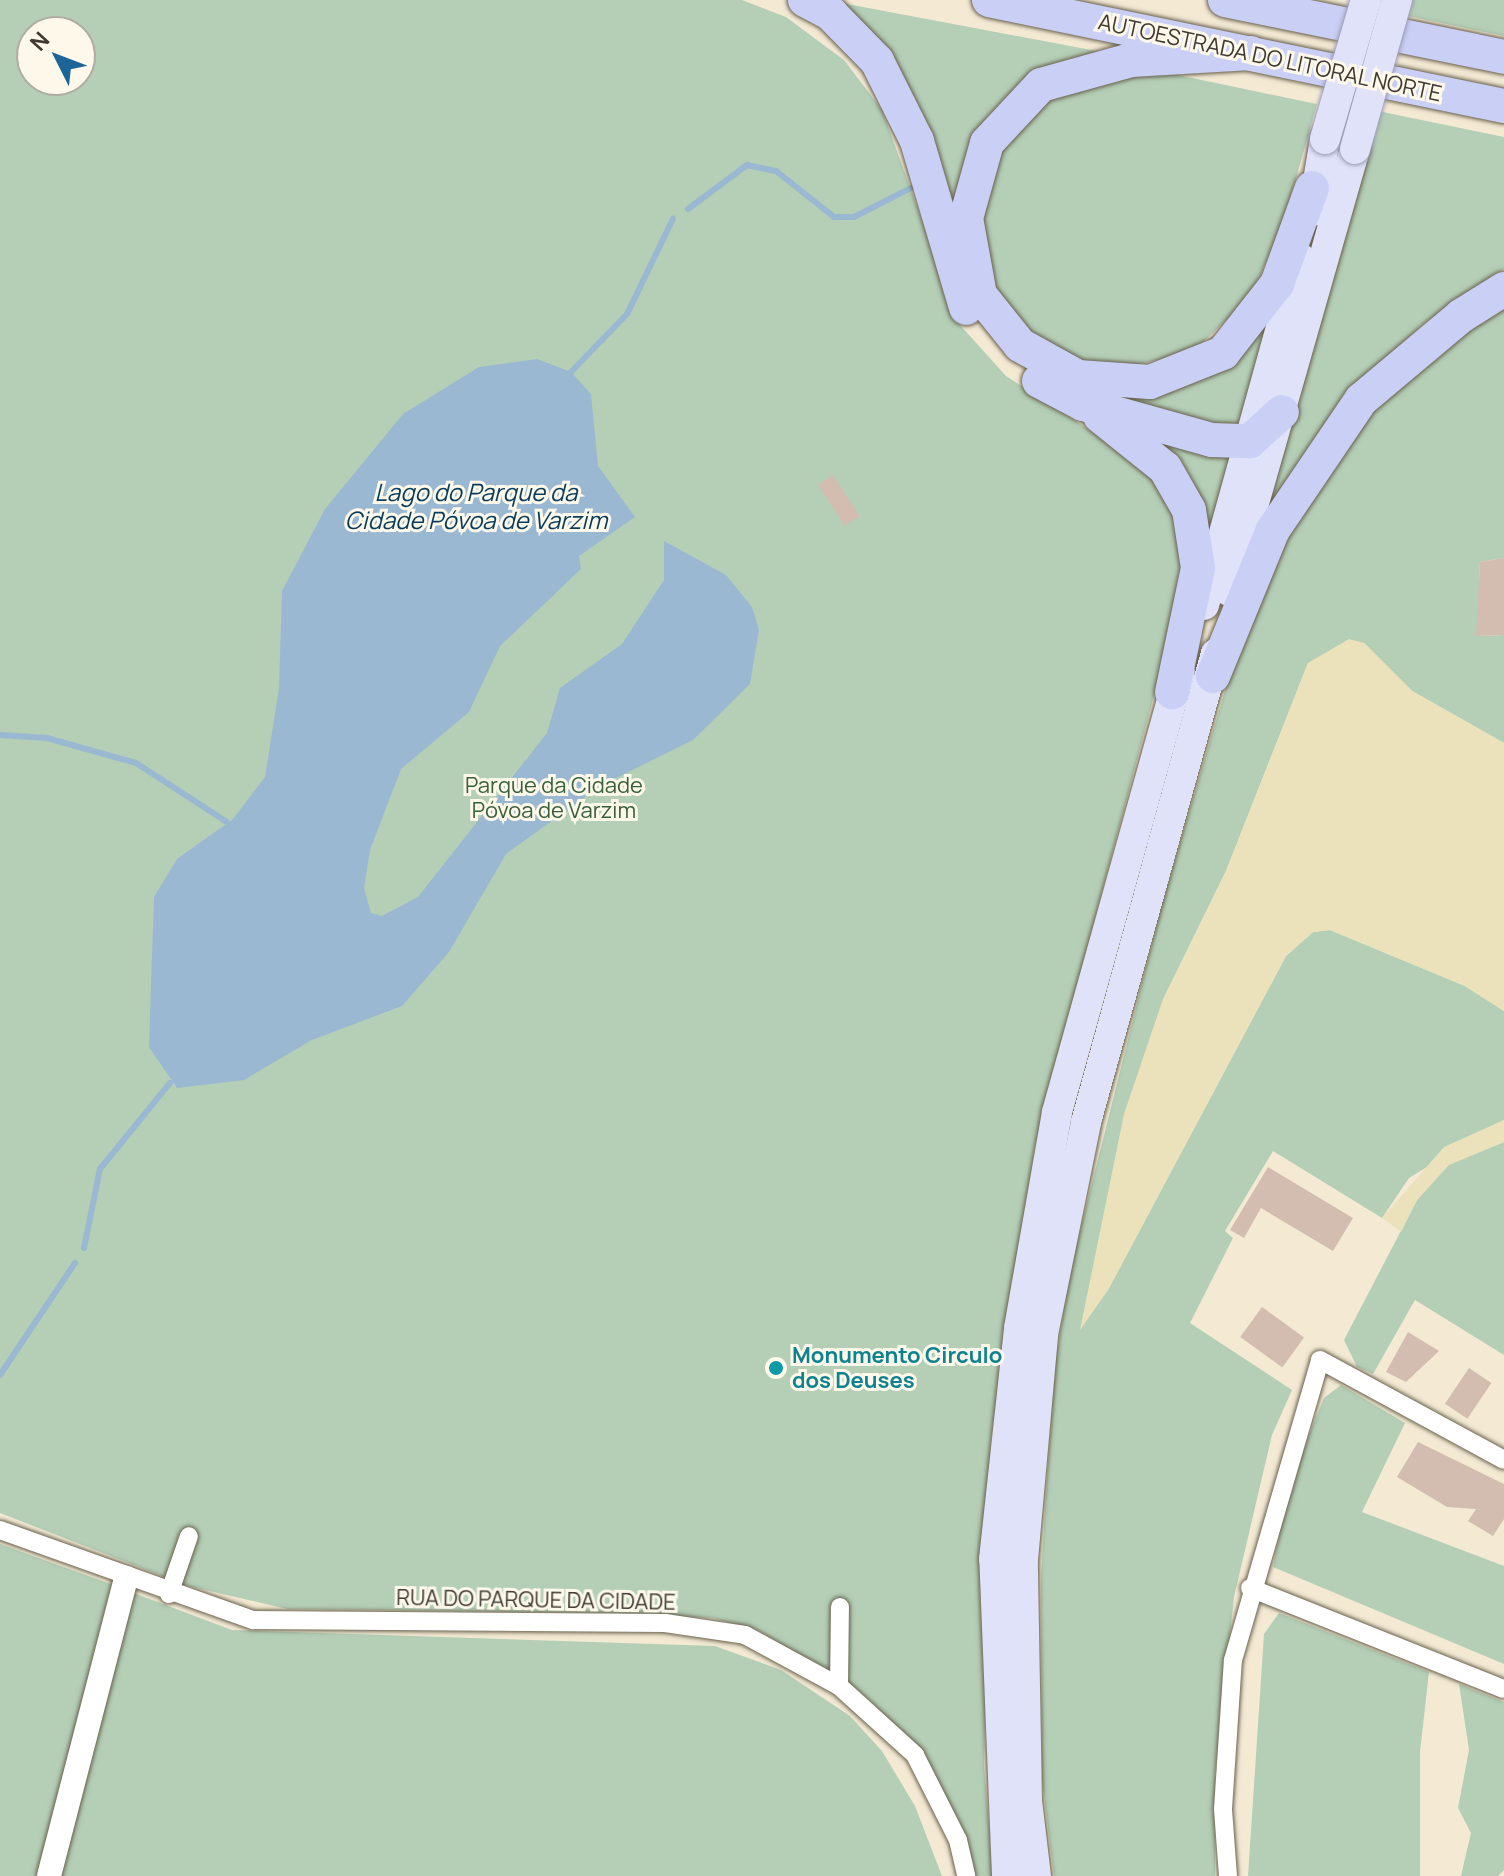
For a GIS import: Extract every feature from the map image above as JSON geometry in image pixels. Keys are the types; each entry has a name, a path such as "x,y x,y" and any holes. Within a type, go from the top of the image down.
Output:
{"highway":[{"path":"805,0 831,14 877,61 917,141 959,298 982,335 1049,388 1083,404 1212,440 1250,441 1282,412"},
{"name":"AUTOESTRADA DO LITORAL NORTE","path":"989,0 1504,106"},
{"path":"1225,0 1504,57"},
{"path":"1274,0 1305,16"},
{"path":"1251,53 1131,60 1041,85 987,143 966,218 980,295 1020,345 1078,377 1150,382 1223,353 1277,284 1312,188"},
{"path":"1213,676 1273,530 1361,400 1461,316 1504,289"},
{"path":"1083,404 1165,468 1189,510 1198,568 1172,692"}],"main road":[{"path":"1007,1876 994,1559 1019,1328 1057,1112 1172,692 1196,634 1250,441 1314,209 1312,188 1366,0"},
{"path":"1036,1876 1027,1801 1023,1560 1043,1334 1086,1122 1213,676 1222,617 1397,0"}],"street":[{"path":"1228,1876 1223,1809 1233,1660 1250,1588 1320,1360 1504,1460"},
{"name":"RUA DO PARQUE DA CIDADE","path":"0,1530 169,1594 253,1620 665,1623 745,1635 839,1686 915,1755 958,1840 966,1876"},
{"path":"169,1594 189,1536"},
{"path":"49,1876 126,1578"},
{"path":"1250,1588 1504,1689"},
{"path":"839,1686 840,1607"}],"green space":[{"name":"Parque da Cidade Póvoa de Varzim","path":"0,0 742,0 786,17 844,60 882,110 960,325 1006,376 1148,468 1177,518 1188,567 1035,1145 991,1439 984,1765 993,1876 973,1876 966,1837 922,1750 856,1688 759,1631 713,1618 614,1613 287,1609 188,1586 0,1513"},
{"path":"826,0 1102,52 1023,85 983,127 968,154 953,217 966,284 988,325 1020,356 1060,380 1116,396 1170,390 1203,374 1266,323 1239,427 1203,432 1097,397 1035,371 1002,345 985,326 963,284 920,121 881,53"},
{"path":"1408,0 1504,0 1504,36 1403,15"},
{"path":"1108,74 1173,74 1317,104 1285,217 1251,297 1191,353 1124,367 1080,362 1040,341 996,296 980,214 995,157 1040,105"},
{"path":"1378,111 1504,137 1504,269 1423,324 1370,373 1258,533"},
{"path":"1504,298 1504,558 1480,562 1477,636 1504,635 1504,743 1412,691 1364,643 1308,663 1226,871 1163,1000 1081,1327 1108,1290 1286,956 1313,932 1330,930 1465,986 1504,1011 1504,1120 1409,1178 1382,1218 1273,1151 1225,1231 1233,1238 1190,1323 1292,1390 1272,1435 1234,1597 1215,1773 1215,1876 1054,1876 1042,1778 1041,1575 1054,1371 1070,1271 1161,908 1228,680 1278,547 1378,398"},
{"path":"1152,433 1231,453 1208,534"},
{"path":"1504,1142 1504,1355 1415,1300 1373,1374 1357,1367 1344,1340 1417,1200 1449,1164"},
{"path":"1341,1385 1405,1423 1362,1512 1504,1566 1504,1664 1273,1567 1289,1484 1324,1398"},
{"path":"0,1544 116,1586 39,1876 0,1876"},
{"path":"131,1592 232,1630 715,1646 781,1670 850,1716 882,1751 915,1806 942,1876 60,1876"},
{"path":"1279,1613 1429,1672 1420,1752 1420,1876 1248,1876 1264,1634"},
{"path":"1459,1684 1504,1702 1504,1870 1498,1876 1461,1876 1471,1833 1458,1808 1469,1750"}],"sand":[{"path":"1349,639 1364,643 1412,691 1504,743 1504,1011 1465,986 1330,930 1313,932 1286,956 1108,1290 1080,1330 1124,1114 1163,999 1226,871 1308,663"},
{"path":"1504,1120 1504,1142 1449,1165 1417,1200 1401,1232 1382,1218 1444,1147"}],"water":[{"name":"Lago do Parque da Cidade Póvoa de Varzim","path":"537,359 571,372 591,394 598,466 635,517 579,556 581,569 500,646 469,712 401,769 370,850 364,888 371,913 382,916 418,897 547,733 560,688 622,644 664,580 664,541 726,575 752,607 759,630 750,684 693,740 602,785 506,854 449,952 402,1006 312,1040 244,1080 177,1088 149,1047 154,897 177,859 233,819 265,777 279,688 282,591 325,509 403,414 479,367"}],"building":[{"path":"833,475 860,516 845,526 818,485"},
{"path":"1504,558 1504,635 1476,636 1480,562"},
{"path":"1268,1167 1353,1218 1333,1251 1261,1208 1244,1238 1230,1230"},
{"path":"1262,1307 1304,1338 1282,1367 1240,1337"},
{"path":"1408,1332 1439,1351 1406,1382 1386,1372"},
{"path":"1469,1368 1491,1383 1467,1419 1445,1404"},
{"path":"1418,1442 1504,1484 1504,1519 1493,1536 1468,1521 1476,1509 1447,1507 1397,1477"}],"waterway":[{"path":"688,209 747,165 776,171 834,217 854,217 911,188"},
{"path":"571,372 627,314 673,219"},
{"path":"0,735 47,738 136,763 227,822"},
{"path":"84,1248 100,1169 170,1083"},
{"path":"0,1375 75,1263"}],"place":[{"name":"Monumento Circulo dos Deuses","path":"776,1368"}]}
